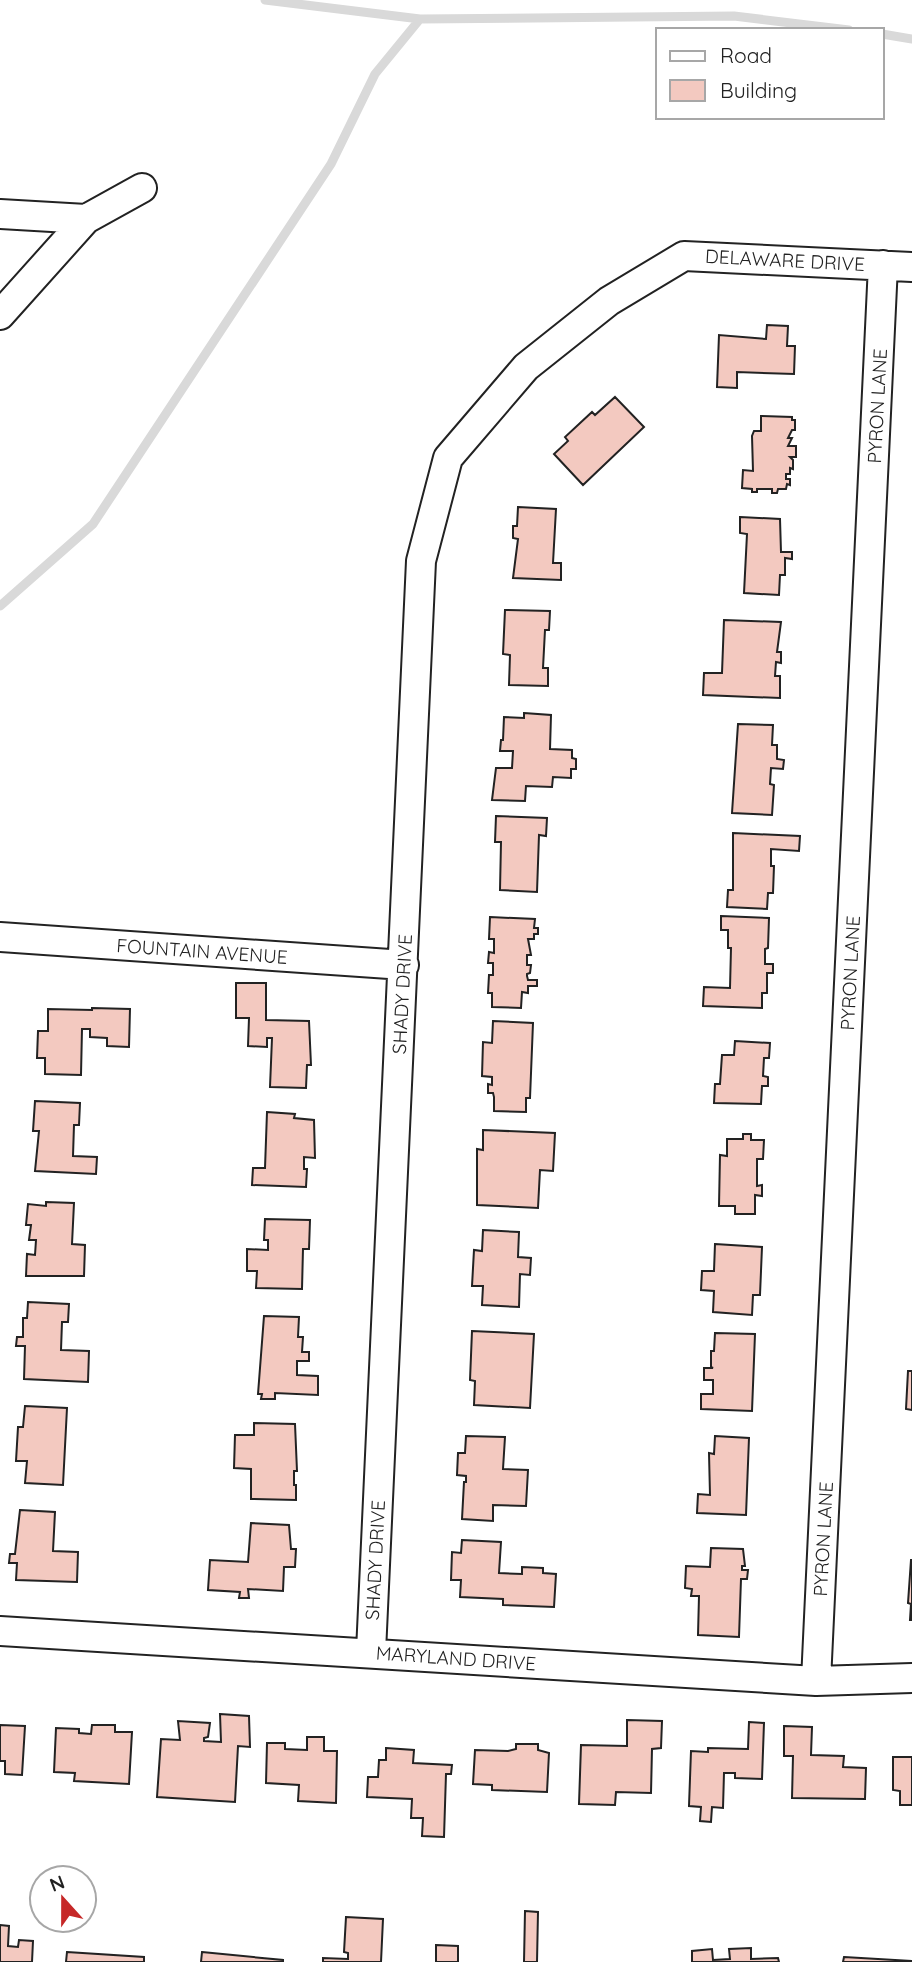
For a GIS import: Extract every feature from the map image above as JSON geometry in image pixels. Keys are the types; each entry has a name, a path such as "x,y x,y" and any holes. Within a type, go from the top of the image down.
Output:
{"street":[{"path":"0,315 86,219 142,188"},
{"path":"0,214 86,219"},
{"name":"DELAWARE DRIVE","path":"526,367 609,301 684,256 912,267"},
{"name":"PYRON LANE","path":"816,1681 883,265"},
{"name":"SHADY DRIVE","path":"371,1652 421,561 448,458 526,367"},
{"name":"FOUNTAIN AVENUE","path":"0,937 404,965"},
{"name":"MARYLAND DRIVE","path":"0,1632 371,1652 816,1681 912,1678"}],"building":[{"path":"767,325 788,326 787,346 795,346 794,374 737,372 737,388 717,387 719,335 766,339"},
{"path":"615,397 644,427 583,485 554,454 568,441 565,437 592,412 595,415"},
{"path":"761,416 792,417 792,420 795,420 795,430 792,430 788,438 792,438 788,446 796,446 796,457 790,457 793,460 793,469 790,468 790,474 786,474 790,485 787,484 786,489 778,489 777,493 772,493 772,489 757,489 757,492 752,492 752,489 742,488 743,470 753,471 752,436 754,431 761,431"},
{"path":"518,507 556,509 553,563 561,563 561,580 513,578 518,539 513,538 513,526 517,526"},
{"path":"740,517 780,519 781,552 792,552 792,559 785,558 785,575 780,575 779,595 744,593 747,534 740,533"},
{"path":"505,610 550,611 549,630 545,630 543,668 548,668 548,686 509,685 510,655 503,654"},
{"path":"724,620 781,622 777,652 781,652 781,663 776,662 775,676 780,676 780,698 703,695 704,673 722,673"},
{"path":"524,713 551,715 550,749 572,750 576,769 571,769 571,778 553,777 552,787 526,786 525,801 492,800 496,768 512,768 513,751 500,751 504,717 524,718"},
{"path":"738,724 773,725 772,745 777,745 777,759 784,760 783,769 771,768 770,784 774,785 772,815 732,813"},
{"path":"496,816 547,818 546,836 539,835 537,892 500,890 501,842 495,842"},
{"path":"733,833 800,836 799,851 771,849 771,866 774,866 773,893 768,893 767,909 727,907 728,890 733,890"},
{"path":"721,916 769,918 765,964 773,964 773,973 767,973 767,993 762,993 762,1008 703,1006 704,987 730,988 731,948 728,948 728,930 721,930"},
{"path":"490,917 535,919 534,928 538,928 538,934 534,934 534,939 528,939 531,955 527,955 527,965 531,965 527,976 528,980 537,980 537,986 528,986 528,993 522,992 521,1008 492,1007 492,993 488,993 489,975 493,975 493,963 488,963 489,952 494,953 494,939 489,939"},
{"path":"236,983 266,983 266,1020 309,1021 311,1065 307,1065 306,1088 270,1087 272,1038 267,1038 267,1047 248,1046 249,1018 236,1018"},
{"path":"48,1009 130,1009 129,1047 107,1046 107,1038 90,1037 90,1029 82,1029 81,1075 45,1074 45,1058 37,1058 38,1031 48,1031"},
{"path":"493,1021 533,1023 530,1098 526,1098 526,1112 494,1111 493,1093 488,1093 488,1084 492,1085 492,1077 482,1076 483,1042 492,1043"},
{"path":"735,1041 770,1043 769,1058 764,1058 763,1076 768,1077 768,1086 762,1086 761,1104 714,1103 715,1084 720,1084 722,1055 734,1055"},
{"path":"35,1101 80,1103 79,1125 74,1125 73,1156 97,1157 96,1174 35,1171 39,1131 33,1131"},
{"path":"267,1112 295,1114 294,1118 314,1120 315,1158 304,1157 304,1169 307,1169 306,1187 252,1185 253,1168 265,1168"},
{"path":"483,1130 555,1133 553,1171 540,1170 538,1208 477,1205 477,1149 483,1150"},
{"path":"743,1134 751,1134 751,1140 764,1140 763,1159 757,1159 757,1186 762,1185 762,1196 755,1195 755,1214 735,1214 735,1206 719,1206 720,1155 727,1156 727,1139 743,1139"},
{"path":"46,1202 74,1203 72,1244 85,1245 84,1276 26,1276 27,1254 35,1255 36,1240 29,1240 31,1225 26,1225 28,1204 46,1206"},
{"path":"265,1219 310,1220 309,1249 303,1249 302,1289 256,1288 257,1271 247,1271 247,1249 268,1250 268,1240 264,1240"},
{"path":"483,1230 519,1232 518,1257 531,1258 530,1275 520,1274 519,1307 482,1305 483,1286 472,1286 474,1250 482,1251"},
{"path":"715,1244 762,1247 760,1295 753,1295 752,1315 713,1312 714,1291 701,1290 702,1271 714,1271"},
{"path":"28,1302 69,1304 68,1322 62,1322 61,1350 89,1351 88,1382 24,1379 25,1346 16,1346 17,1337 23,1337 23,1318 27,1318"},
{"path":"264,1316 299,1317 298,1337 303,1337 302,1352 309,1352 309,1361 297,1361 297,1375 318,1376 318,1395 275,1393 275,1399 261,1399 262,1394 258,1394"},
{"path":"472,1331 534,1334 530,1408 474,1405 475,1381 470,1380"},
{"path":"715,1333 755,1334 752,1411 701,1409 701,1394 713,1394 713,1380 704,1380 704,1368 713,1368 711,1351 714,1351"},
{"path":"908,1371 912,1371 912,1410 906,1409"},
{"path":"25,1406 67,1408 63,1485 25,1483 27,1461 16,1461 18,1427 23,1427"},
{"path":"254,1423 295,1424 296,1500 251,1499 251,1469 234,1468 235,1435 254,1435"},
{"path":"466,1436 505,1437 503,1469 528,1470 526,1506 493,1505 493,1521 462,1519 466,1476 457,1475 458,1453 465,1453"},
{"path":"715,1436 749,1438 746,1515 697,1513 698,1494 710,1495 709,1453 714,1454"},
{"path":"20,1510 55,1512 53,1551 78,1552 77,1582 16,1580 17,1563 9,1563 10,1554 15,1554"},
{"path":"251,1523 289,1525 291,1549 296,1549 295,1567 284,1567 283,1591 248,1589 249,1598 239,1598 240,1592 208,1590 210,1560 248,1562"},
{"path":"462,1540 501,1542 499,1573 522,1574 522,1567 543,1568 543,1573 556,1574 554,1607 503,1605 503,1599 460,1597 461,1580 451,1580 452,1552 461,1553"},
{"path":"711,1548 743,1549 745,1566 742,1566 742,1570 748,1570 747,1579 741,1579 739,1637 698,1635 699,1596 691,1596 692,1589 685,1588 686,1566 710,1567"},
{"path":"911,1560 912,1620 910,1620 911,1604 908,1603"},
{"path":"220,1714 249,1716 250,1747 238,1746 235,1802 157,1797 161,1739 180,1740 178,1721 210,1723 208,1737 204,1738 204,1741 221,1742"},
{"path":"627,1720 662,1721 661,1748 652,1749 651,1793 616,1792 615,1805 579,1804 581,1745 627,1746"},
{"path":"749,1722 764,1723 762,1779 735,1778 735,1773 724,1773 723,1808 712,1807 711,1822 700,1821 701,1807 689,1806 691,1751 708,1752 708,1748 748,1749"},
{"path":"0,1725 25,1726 22,1775 5,1774 5,1761 0,1761"},
{"path":"92,1725 115,1725 115,1732 132,1732 129,1784 74,1781 75,1773 54,1772 56,1728 79,1729 79,1733 91,1734"},
{"path":"784,1726 812,1727 811,1755 844,1756 843,1767 866,1768 865,1799 792,1798 793,1756 784,1756"},
{"path":"307,1737 324,1737 324,1751 337,1751 336,1803 298,1801 299,1785 266,1783 267,1743 285,1743 285,1749 307,1750"},
{"path":"516,1744 538,1744 538,1750 549,1753 547,1792 492,1790 492,1785 473,1784 475,1750 508,1751 516,1749"},
{"path":"386,1748 414,1750 413,1763 452,1765 451,1774 446,1774 444,1837 422,1836 423,1818 411,1818 412,1799 367,1797 368,1777 378,1777 379,1760 386,1760"},
{"path":"893,1757 912,1757 912,1805 900,1805 900,1791 893,1790"},
{"path":"525,1911 538,1912 537,1962 524,1962"},
{"path":"346,1917 383,1919 381,1962 323,1962 323,1958 348,1959 348,1953 344,1952"},
{"path":"0,1925 9,1926 8,1946 18,1947 19,1940 33,1941 32,1962 0,1962"},
{"path":"436,1945 458,1946 458,1962 436,1962"},
{"path":"751,1948 751,1959 778,1958 779,1962 692,1962 692,1951 712,1949 713,1960 730,1959 729,1949"},
{"path":"67,1952 144,1957 144,1962 66,1962"},
{"path":"202,1952 283,1960 283,1962 201,1962"},
{"path":"844,1957 912,1961 912,1962 843,1962"}],"waterway":[{"path":"265,0 420,19 734,16 833,28"},
{"path":"0,606 93,524 331,164 375,74 420,19"},
{"path":"884,34 912,39"}]}
